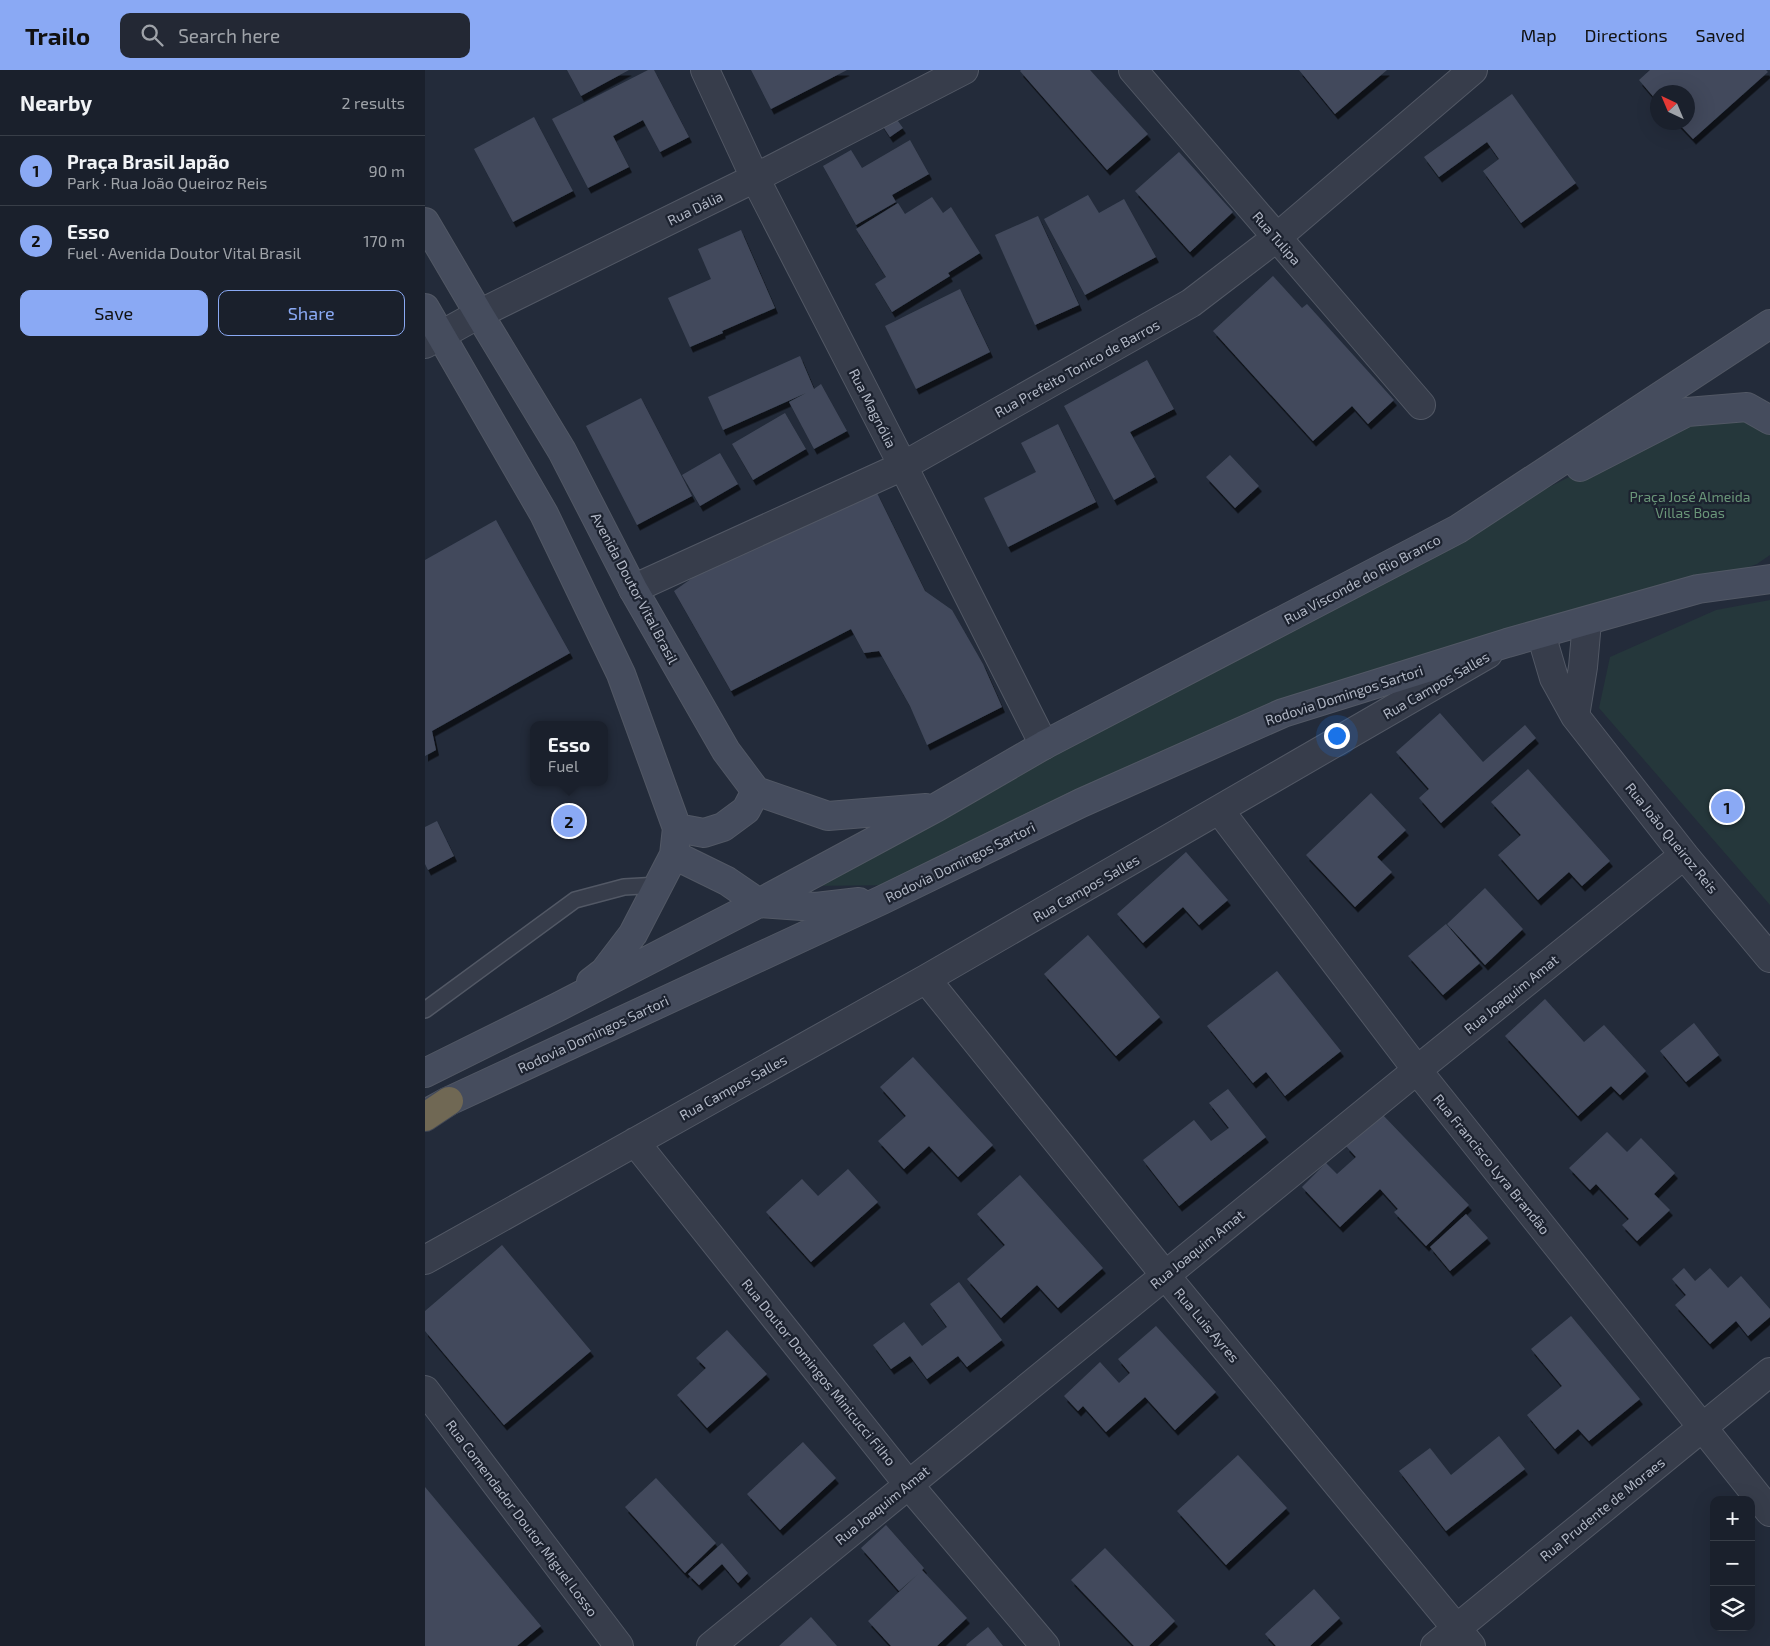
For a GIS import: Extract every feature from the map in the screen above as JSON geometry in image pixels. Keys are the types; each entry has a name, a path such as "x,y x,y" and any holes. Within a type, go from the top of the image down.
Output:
{"highway":[{"path":"425,1115 449,1101"}],"main road":[{"name":"Avenida Doutor Vital Brasil","path":"425,222 562,451 633,589 726,751 756,791"},
{"path":"425,308 433,340 544,514 621,674 675,842 759,903 817,907 882,900"},
{"name":"Rua Visconde do Rio Branco","path":"559,1007 759,903 937,807 1044,745 1458,529 1770,324"},
{"path":"1458,529 1687,412 1747,407 1770,420"},
{"path":"1698,589 1758,568 1770,560"},
{"name":"Rua Campos Salles","path":"1507,643 1587,622 1698,589 1770,579"},
{"name":"Rodovia Domingos Sartori","path":"449,1101 882,900 1081,803 1283,712 1507,643"},
{"path":"675,842 723,827 746,810 756,791 828,816 937,807"},
{"path":"425,1073 559,1007 604,972 633,934 659,885 675,842"}],"street":[{"name":"Rua Magnólia","path":"705,70 755,178 1044,745"},
{"name":"Rua Dália","path":"433,340 479,314 755,178 964,70"},
{"name":"Rua Tulipa","path":"1133,70 1421,405"},
{"name":"Rua Prefeito Tonico de Barros","path":"633,589 903,466 1191,303 1276,238 1473,70"},
{"path":"1575,716 1583,668 1587,622"},
{"name":"Rua João Queiroz Reis","path":"1541,634 1554,678 1575,716 1684,855 1770,958"},
{"name":"Rua Campos Salles","path":"425,1260 926,979 1220,811 1507,643"},
{"name":"Rua Francisco Lyra Brandão","path":"1220,811 1417,1070 1770,1512"},
{"name":"Rua Joaquim Amat","path":"711,1646 1417,1070 1684,855"},
{"name":"Rua Luis Ayres","path":"926,979 1165,1275 1464,1637"},
{"name":"Rua Doutor Domingos Minicucci Filho","path":"635,1142 908,1484 1045,1646"},
{"name":"Rua Prudente de Moraes","path":"1435,1646 1464,1637 1703,1427 1770,1372"},
{"name":"Rua Comendador Doutor Miguel Losso","path":"425,1390 619,1646"}],"lane":[{"path":"425,1010 575,900 624,887 659,885"}],"green space":[{"name":"Praça José Almeida Villas Boas","path":"1747,411 1770,424 1770,555 1757,564 1699,585 1282,709 904,885 805,886 1460,532 1688,417"},
{"path":"1770,600 1770,905 1599,708 1610,657 1716,610"}],"building":[{"path":"567,70 629,70 581,96"},
{"path":"648,70 654,70 689,137 660,152 643,120 613,136 629,167 588,188 552,119"},
{"path":"751,70 847,70 771,109"},
{"path":"1021,70 1090,70 1148,134 1107,170"},
{"path":"1299,70 1387,70 1335,114"},
{"path":"1650,70 1766,70 1768,72 1693,139 1685,130 1695,130 1695,85 1650,85 1650,93 1639,80"},
{"path":"1512,94 1576,183 1521,223 1483,171 1499,159 1487,142 1439,177 1424,157"},
{"path":"892,113 903,128 890,137 880,122"},
{"path":"534,117 573,191 513,222 474,149"},
{"path":"910,140 929,174 892,195 896,202 856,225 823,166 851,150 862,168"},
{"path":"1179,152 1233,212 1190,252 1135,191"},
{"path":"1088,195 1099,213 1124,199 1156,257 1085,295 1044,219"},
{"path":"932,197 943,213 951,207 980,253 948,273 950,276 892,312 875,284 886,277 856,229 898,203 905,214"},
{"path":"1038,216 1079,305 1035,325 995,235"},
{"path":"741,230 775,308 690,347 668,298 711,279 698,249"},
{"path":"1273,276 1302,308 1307,304 1394,400 1368,424 1352,406 1313,441 1213,331"},
{"path":"960,289 990,352 916,389 885,326"},
{"path":"800,356 814,389 821,384 847,431 814,449 789,402 806,393 723,430 708,397"},
{"path":"1147,360 1174,409 1130,432 1155,477 1114,500 1064,406"},
{"path":"641,398 692,496 637,525 586,426"},
{"path":"785,413 806,449 753,480 732,444"},
{"path":"1058,424 1096,502 1008,547 984,498 1036,472 1021,443"},
{"path":"720,453 738,484 700,506 682,475"},
{"path":"1230,455 1259,486 1235,508 1206,477"},
{"path":"877,493 925,591 952,610 983,664 1002,707 927,745 910,706 879,651 864,653 851,629 731,691 674,591 709,566"},
{"path":"496,520 570,653 432,731 436,750 425,756 425,560"},
{"path":"1440,713 1483,762 1525,725 1536,738 1441,823 1419,798 1429,789 1396,752"},
{"path":"1528,769 1610,861 1582,886 1569,872 1538,900 1498,855 1521,835 1491,802"},
{"path":"1371,793 1406,830 1377,857 1392,872 1355,907 1306,855"},
{"path":"437,821 454,856 428,870 425,864 425,827"},
{"path":"1186,852 1228,900 1199,925 1183,907 1143,943 1117,914"},
{"path":"1485,888 1523,929 1485,965 1447,924"},
{"path":"1446,924 1480,963 1443,995 1408,956"},
{"path":"1088,935 1160,1017 1116,1056 1044,974"},
{"path":"1277,971 1341,1051 1285,1096 1266,1072 1253,1083 1207,1026"},
{"path":"1545,999 1584,1042 1604,1025 1646,1071 1620,1095 1611,1086 1578,1116 1505,1036"},
{"path":"1694,1023 1719,1055 1686,1082 1660,1051"},
{"path":"913,1057 993,1145 958,1177 929,1146 904,1169 878,1141 906,1116 880,1087"},
{"path":"1228,1089 1266,1137 1179,1206 1143,1160 1194,1120 1211,1141 1229,1128 1209,1103"},
{"path":"1381,1113 1469,1205 1426,1246 1394,1212 1398,1209 1380,1189 1340,1227 1302,1187 1326,1163 1337,1174 1356,1157 1346,1146"},
{"path":"1607,1132 1627,1152 1641,1138 1675,1173 1654,1194 1670,1210 1637,1241 1622,1225 1629,1219 1596,1184 1590,1190 1569,1168"},
{"path":"848,1169 878,1202 811,1262 766,1212 802,1179 818,1196"},
{"path":"1020,1175 1103,1268 1058,1308 1037,1285 1001,1318 967,1279 1005,1245 977,1214"},
{"path":"1466,1214 1488,1238 1450,1271 1430,1247"},
{"path":"502,1245 591,1351 504,1425 425,1331 425,1311"},
{"path":"1684,1268 1695,1281 1710,1268 1728,1288 1741,1276 1770,1309 1770,1317 1748,1336 1736,1321 1710,1344 1675,1305 1686,1295 1672,1279"},
{"path":"959,1282 1002,1340 967,1367 958,1356 927,1379 910,1356 891,1369 873,1345 904,1322 922,1346 947,1327 930,1304"},
{"path":"1571,1316 1640,1399 1589,1441 1578,1429 1555,1449 1527,1415 1562,1386 1531,1349"},
{"path":"1156,1326 1216,1392 1175,1430 1145,1397 1106,1432 1083,1406 1078,1411 1064,1396 1100,1362 1119,1383 1130,1373 1118,1359"},
{"path":"727,1330 767,1374 707,1428 677,1395 706,1368 696,1358"},
{"path":"1499,1436 1525,1469 1446,1531 1399,1471 1430,1448 1451,1475"},
{"path":"803,1442 836,1478 780,1530 747,1494"},
{"path":"1238,1455 1287,1508 1226,1565 1177,1511"},
{"path":"656,1478 716,1543 685,1573 625,1507"},
{"path":"425,1487 541,1626 517,1646 425,1646"},
{"path":"886,1525 924,1568 922,1570 967,1618 937,1646 891,1646 868,1621 918,1574 899,1591 861,1548"},
{"path":"722,1543 748,1573 738,1583 722,1564 699,1585 688,1574"},
{"path":"1105,1548 1175,1621 1149,1646 1134,1646 1071,1580"},
{"path":"1314,1589 1340,1618 1310,1646 1276,1646 1265,1634"},
{"path":"811,1617 837,1646 779,1646"},
{"path":"988,1627 1003,1646 966,1645"}],"place":[{"name":"Praça Brasil Japão","path":"1727,807"},
{"name":"Esso","path":"569,821"}]}
